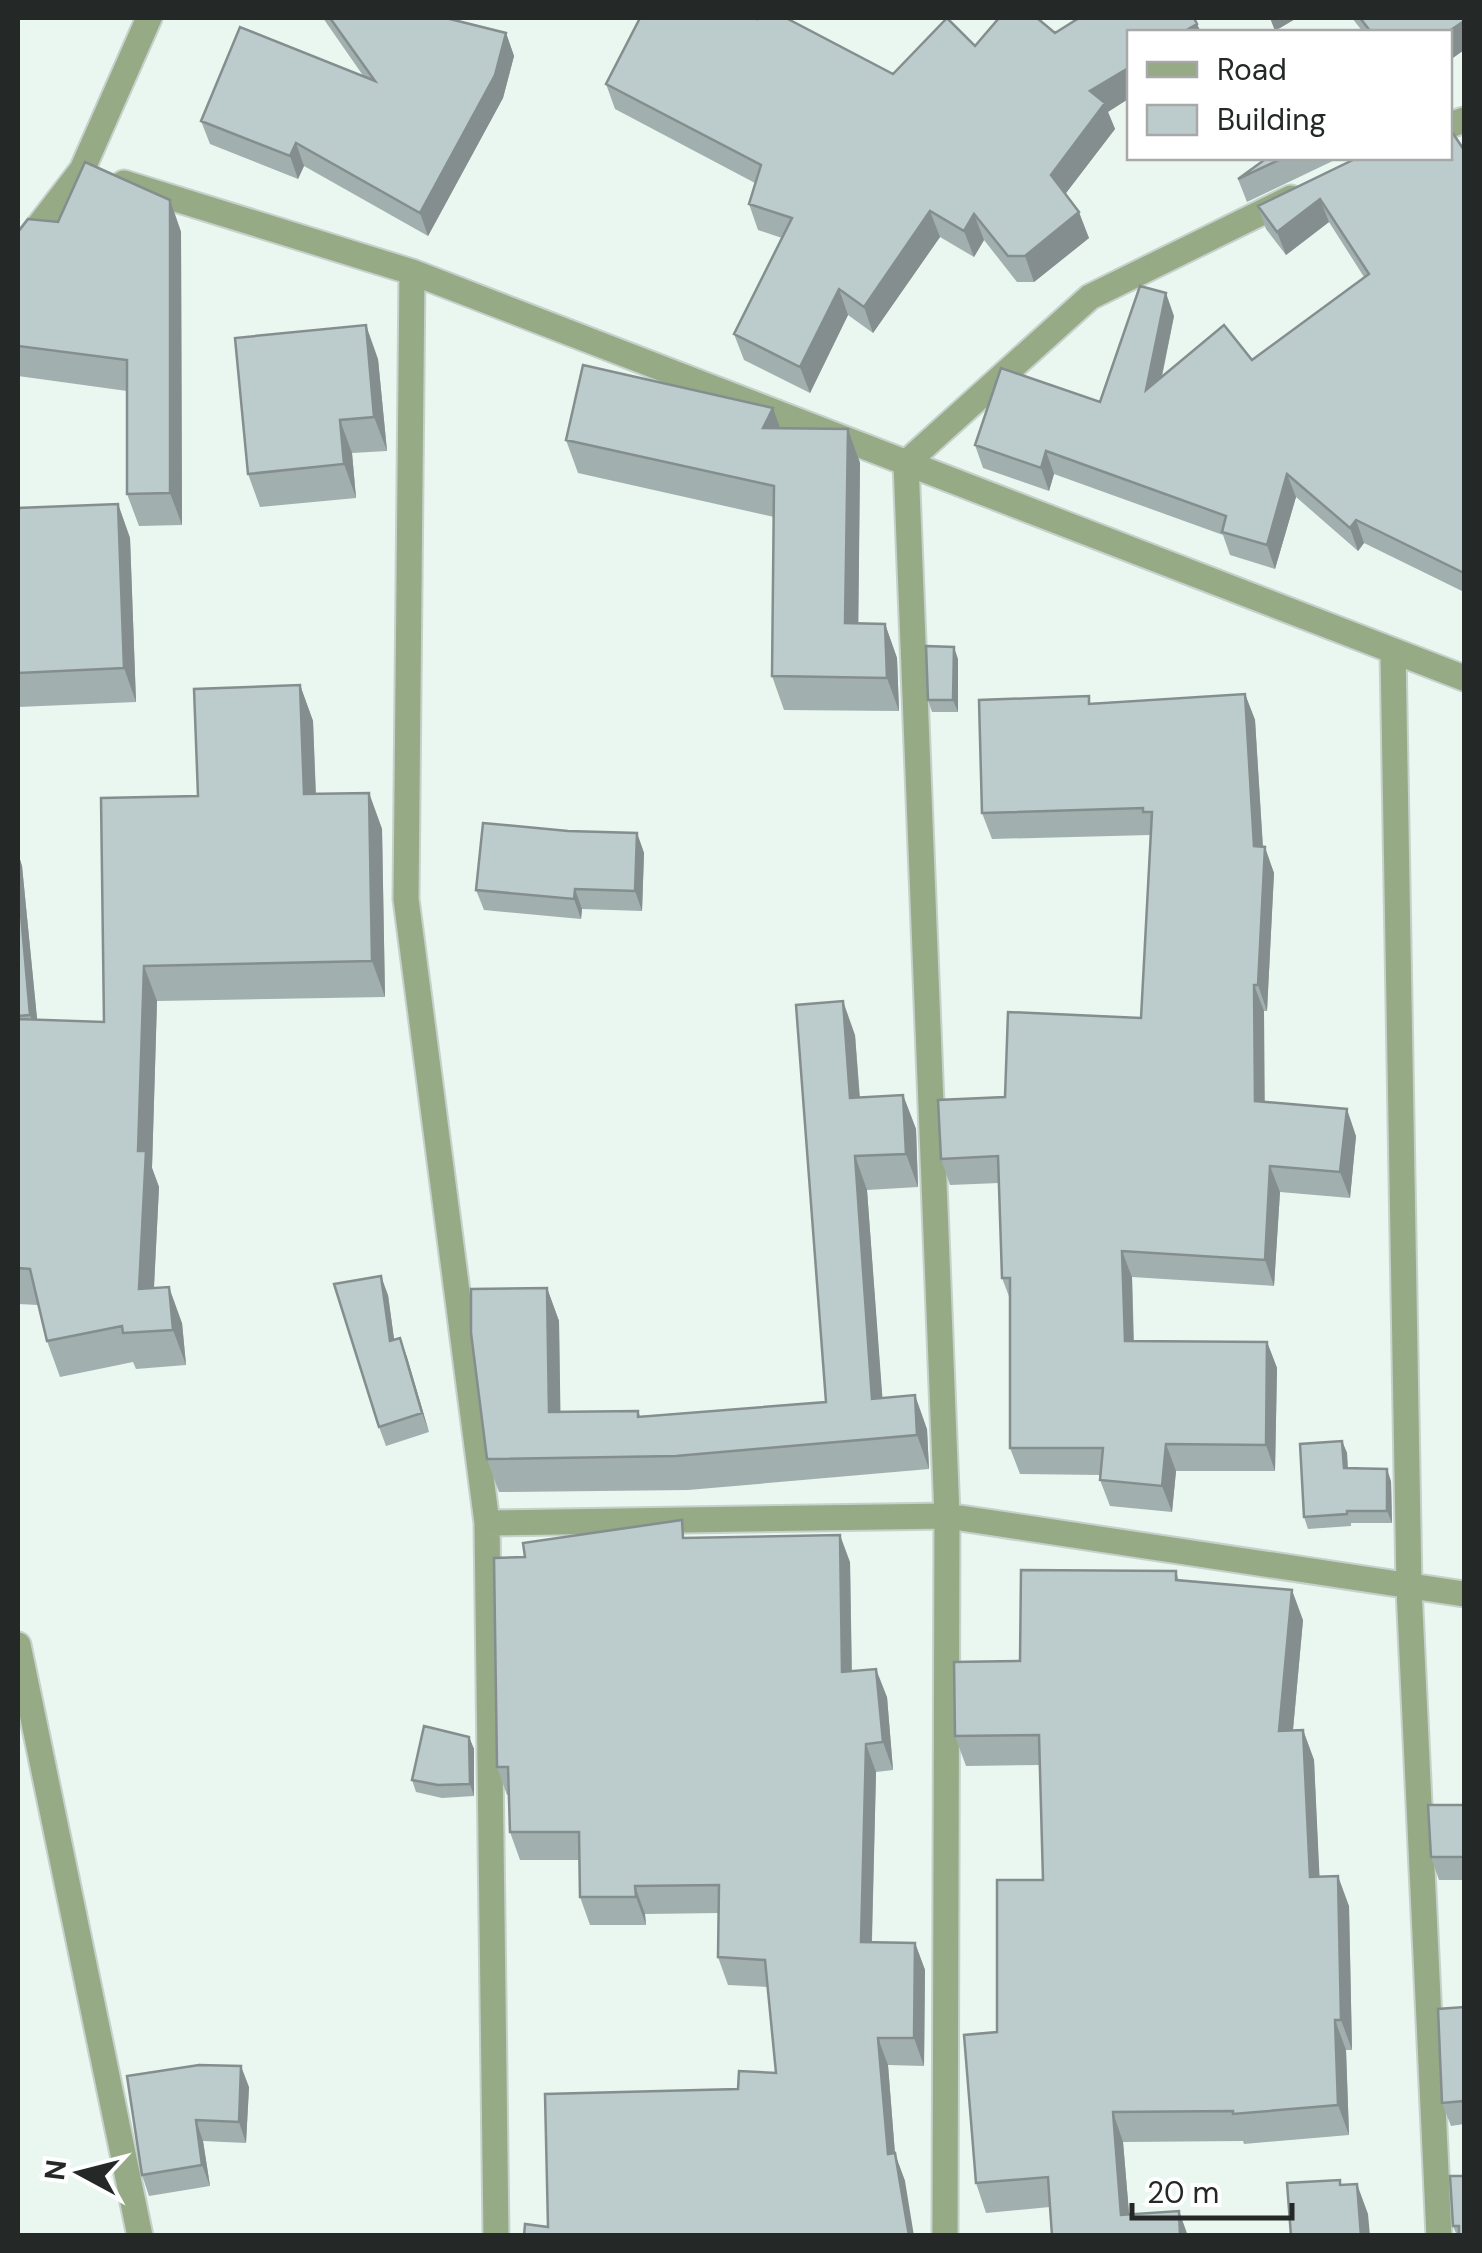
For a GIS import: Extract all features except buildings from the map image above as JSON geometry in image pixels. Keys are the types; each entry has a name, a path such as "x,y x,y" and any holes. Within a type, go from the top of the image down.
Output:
{"street":[{"path":"18,253 82,170 149,18"},
{"path":"82,170 412,272 1464,678"},
{"path":"906,463 1090,297 1322,184"},
{"path":"412,272 406,900 488,1523 496,2236"},
{"path":"906,463 947,1516 946,2236"},
{"path":"1393,651 1409,1588 1440,2236"},
{"path":"488,1523 947,1516 1464,1594"},
{"path":"18,1645 140,2236"}]}
